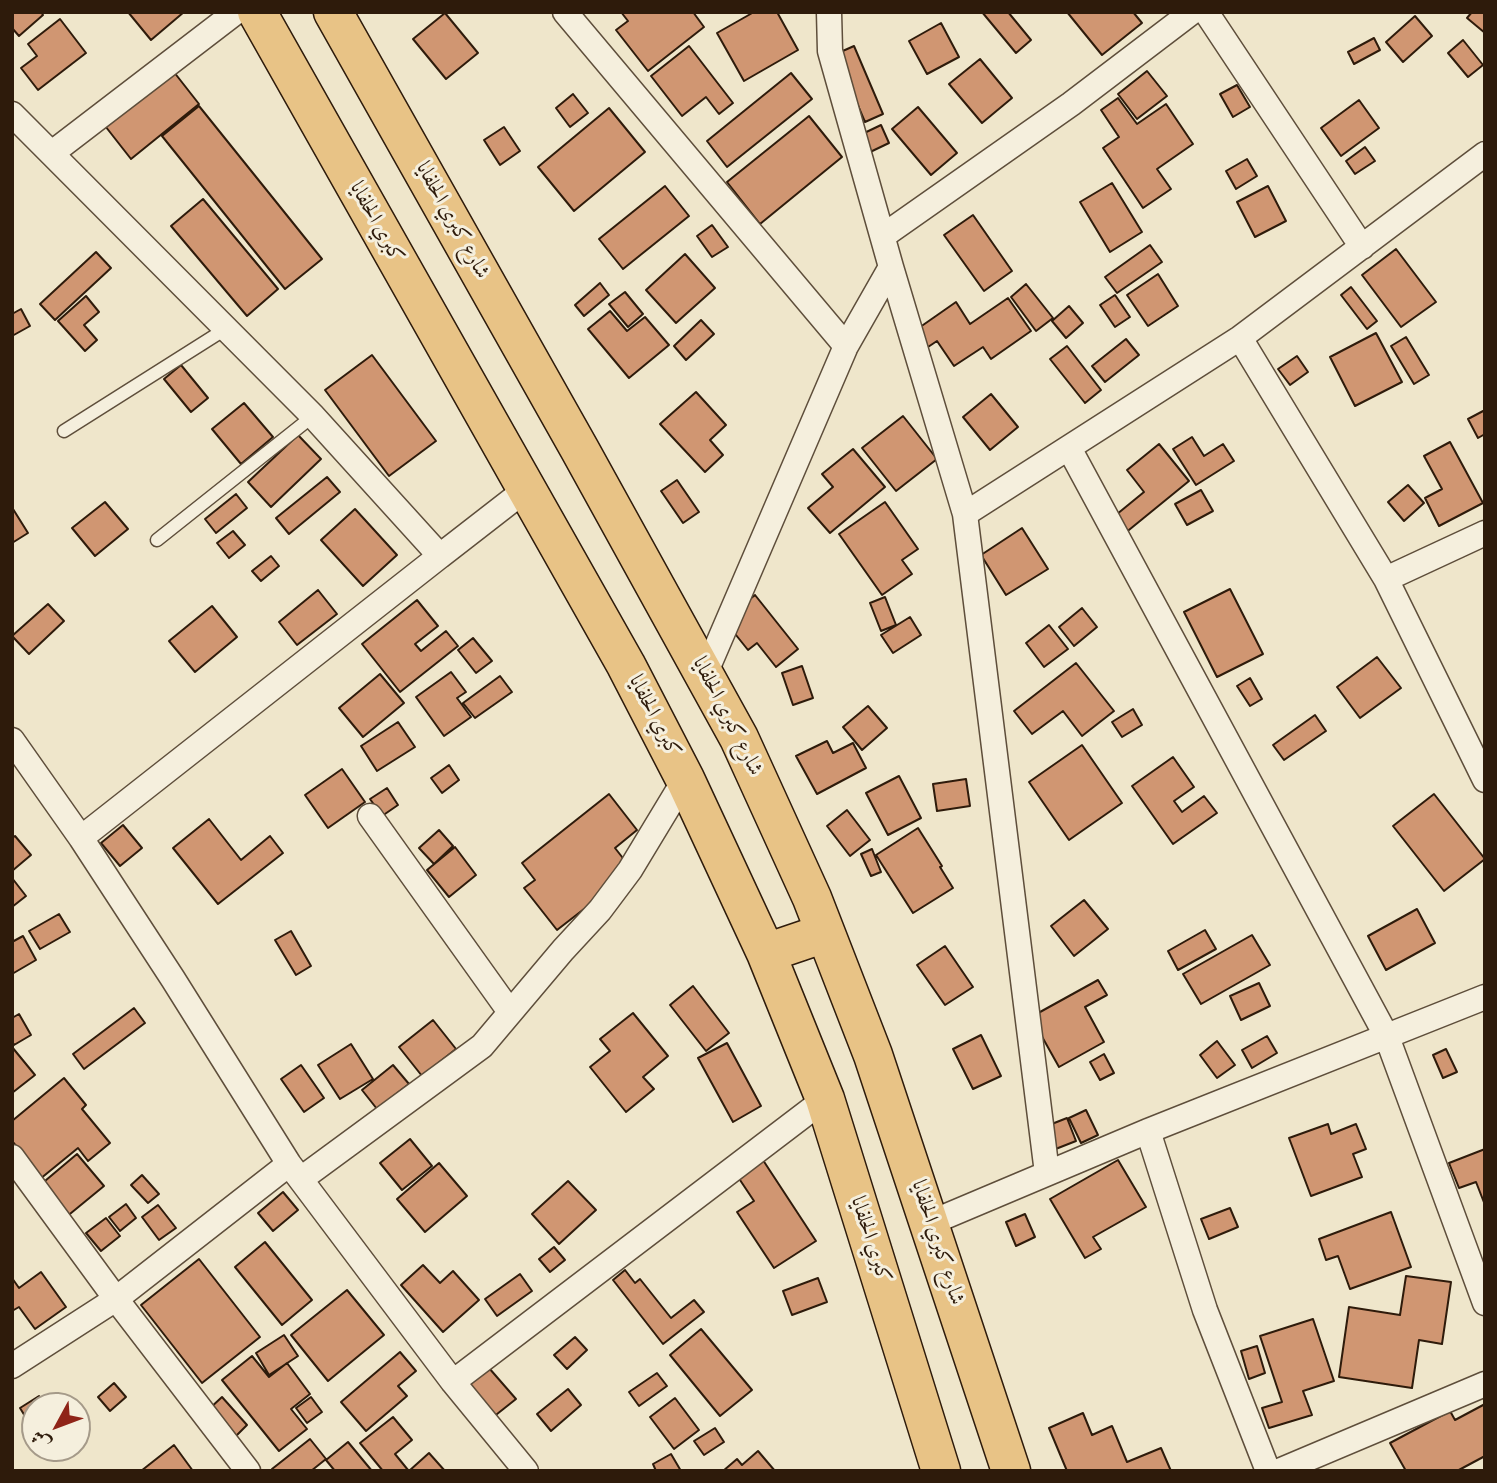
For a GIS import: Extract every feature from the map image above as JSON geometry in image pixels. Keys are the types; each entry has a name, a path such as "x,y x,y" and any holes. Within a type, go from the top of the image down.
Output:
{"main road":[{"name":"كبري الحلفايا","path":"257,12 626,665 685,779 766,953 819,1086 941,1471"},
{"name":"شارع كبري الحلفايا","path":"333,12 739,738 812,898 873,1055 1011,1471"},
{"path":"766,953 825,933"},
{"path":"819,1086 873,1055"}],"street":[{"path":"52,153 236,12"},
{"path":"565,12 846,346"},
{"path":"829,12 831,51 891,267 965,514 1047,1173"},
{"path":"883,236 1071,104 1192,12"},
{"path":"1206,12 1362,247"},
{"path":"12,114 313,416 440,556"},
{"path":"965,514 1240,338 1485,154"},
{"path":"705,674 846,346 891,267"},
{"path":"1240,338 1386,579 1485,780"},
{"path":"1069,449 1387,1037 1485,1303"},
{"path":"81,838 525,490"},
{"path":"1386,579 1485,533"},
{"path":"12,740 81,838 295,1172 453,1382 526,1471"},
{"path":"12,1366 116,1299 295,1172 482,1046 600,910 630,870 685,779"},
{"path":"370,816 510,1012"},
{"path":"930,1223 1148,1131 1485,997"},
{"path":"453,1382 819,1086"},
{"path":"1148,1131 1205,1310 1268,1471"},
{"path":"12,1157 116,1299 248,1471"},
{"path":"1279,1471 1485,1384"}],"lane":[{"path":"64,431 227,328"},
{"path":"157,540 313,416"}],"building":[{"path":"12,12 41,12 43,15 19,36 12,28"},
{"path":"128,12 184,12 151,40"},
{"path":"621,12 693,12 704,27 648,71 616,30 628,21"},
{"path":"754,12 777,12 798,50 744,81 717,33"},
{"path":"982,12 1008,12 1031,40 1016,53"},
{"path":"1067,12 1133,12 1142,23 1102,55"},
{"path":"1472,12 1485,12 1485,33 1467,18"},
{"path":"445,13 478,53 446,79 413,39"},
{"path":"1415,16 1432,36 1403,62 1386,42"},
{"path":"60,19 86,53 38,90 21,68 37,56 28,44"},
{"path":"941,23 959,57 927,74 909,41"},
{"path":"1374,38 1380,50 1354,64 1348,52"},
{"path":"1463,40 1483,65 1468,77 1448,53"},
{"path":"689,46 733,103 719,114 706,97 682,116 651,76"},
{"path":"854,46 883,114 865,122 836,54"},
{"path":"980,59 1012,98 982,123 949,84"},
{"path":"170,67 199,104 131,159 102,122"},
{"path":"1147,71 1167,96 1137,119 1118,94"},
{"path":"791,73 812,99 727,167 707,141"},
{"path":"1237,85 1250,107 1233,117 1220,94"},
{"path":"573,94 588,113 570,127 556,108"},
{"path":"1118,98 1137,124 1166,104 1193,144 1157,169 1171,189 1143,208 1103,148 1119,137 1101,110"},
{"path":"1359,100 1379,128 1341,156 1321,128"},
{"path":"199,106 322,259 285,289 162,136"},
{"path":"918,107 957,153 931,175 892,129"},
{"path":"609,108 645,152 574,211 538,167"},
{"path":"809,116 842,157 760,224 727,182"},
{"path":"881,125 889,143 866,154 858,136"},
{"path":"504,127 520,151 500,165 484,140"},
{"path":"1365,147 1375,161 1355,174 1346,161"},
{"path":"1247,159 1257,176 1236,189 1226,171"},
{"path":"1112,183 1142,232 1110,252 1080,202"},
{"path":"665,186 689,216 623,269 599,239"},
{"path":"1268,186 1286,221 1255,237 1237,202"},
{"path":"203,199 278,289 247,316 171,226"},
{"path":"973,215 1012,271 984,291 944,235"},
{"path":"712,225 728,247 712,257 697,236"},
{"path":"1150,245 1162,262 1117,293 1105,277"},
{"path":"1396,249 1436,302 1401,327 1362,275"},
{"path":"96,252 111,268 55,320 40,304"},
{"path":"685,254 715,288 676,323 646,290"},
{"path":"1158,274 1178,306 1148,326 1127,295"},
{"path":"600,283 609,295 584,316 575,305"},
{"path":"1026,284 1053,318 1036,331 1011,297"},
{"path":"1351,287 1377,321 1367,329 1341,295"},
{"path":"625,292 643,314 628,327 609,304"},
{"path":"1115,295 1130,317 1115,327 1100,305"},
{"path":"86,296 99,312 84,325 97,340 85,351 58,321"},
{"path":"1008,298 1031,331 991,359 983,347 954,366 937,341 925,349 913,332 956,302 970,324"},
{"path":"1069,306 1083,323 1066,338 1052,321"},
{"path":"21,309 30,326 12,336 12,314"},
{"path":"610,311 627,331 645,317 669,345 629,378 588,329"},
{"path":"701,320 714,334 686,360 674,346"},
{"path":"1376,333 1402,382 1355,406 1330,357"},
{"path":"1406,337 1429,375 1414,384 1391,346"},
{"path":"1126,339 1139,355 1105,382 1092,366"},
{"path":"1067,346 1101,390 1085,403 1050,359"},
{"path":"372,355 436,441 389,476 325,390"},
{"path":"1297,356 1308,372 1290,385 1278,369"},
{"path":"181,365 208,398 191,412 164,379"},
{"path":"696,392 726,425 710,440 723,455 705,472 660,424"},
{"path":"991,394 1018,427 990,450 963,417"},
{"path":"244,403 273,437 241,464 212,429"},
{"path":"1485,410 1485,434 1478,438 1468,419"},
{"path":"903,416 937,459 896,491 862,448"},
{"path":"298,435 321,459 271,507 248,482"},
{"path":"1192,437 1204,456 1223,444 1234,461 1196,485 1173,449"},
{"path":"1450,442 1483,503 1439,526 1425,498 1442,489 1424,456"},
{"path":"1159,444 1189,481 1124,534 1111,519 1144,492 1127,470"},
{"path":"853,449 885,487 830,533 808,508 833,487 822,474"},
{"path":"327,477 340,492 289,534 276,518"},
{"path":"677,480 699,512 683,523 661,491"},
{"path":"1408,485 1424,503 1404,521 1388,502"},
{"path":"1201,490 1213,511 1187,525 1175,504"},
{"path":"236,494 247,508 216,533 205,519"},
{"path":"105,502 128,529 95,556 72,528"},
{"path":"885,502 918,549 902,560 912,574 882,595 839,534"},
{"path":"355,509 397,555 363,586 321,540"},
{"path":"12,510 28,533 12,543"},
{"path":"1022,528 1048,569 1006,595 981,555"},
{"path":"233,531 245,545 229,558 217,543"},
{"path":"271,556 279,566 261,581 252,571"},
{"path":"1230,589 1263,654 1217,677 1184,612"},
{"path":"318,590 337,614 297,645 279,622"},
{"path":"755,595 798,649 776,667 757,643 748,650 724,620"},
{"path":"885,597 896,625 881,631 870,603"},
{"path":"417,600 438,626 415,644 421,651 446,631 458,646 400,692 362,644"},
{"path":"48,604 64,621 29,654 12,636"},
{"path":"212,606 237,637 195,672 169,641"},
{"path":"1082,608 1097,627 1074,646 1059,627"},
{"path":"910,617 921,635 893,653 881,635"},
{"path":"1049,625 1068,649 1044,667 1026,643"},
{"path":"473,638 492,661 476,673 458,650"},
{"path":"1377,657 1401,688 1360,718 1337,687"},
{"path":"1076,663 1114,711 1082,736 1063,711 1032,734 1014,711"},
{"path":"802,666 813,698 793,705 782,673"},
{"path":"451,672 466,692 457,698 471,717 444,736 416,697"},
{"path":"380,674 404,703 363,737 339,708"},
{"path":"500,676 512,692 475,718 463,703"},
{"path":"1250,678 1262,699 1250,706 1237,686"},
{"path":"868,706 887,728 862,750 843,727"},
{"path":"1133,709 1142,725 1122,737 1112,722"},
{"path":"1315,715 1326,731 1284,760 1273,745"},
{"path":"398,722 415,747 377,771 361,746"},
{"path":"827,741 833,753 853,743 866,768 817,794 796,756"},
{"path":"1082,745 1122,803 1069,840 1029,782"},
{"path":"1173,757 1194,787 1174,801 1182,812 1204,796 1217,813 1173,844 1132,786"},
{"path":"449,765 459,780 442,793 431,778"},
{"path":"342,769 365,802 328,828 305,795"},
{"path":"899,776 921,818 888,835 866,793"},
{"path":"966,779 970,806 937,811 933,784"},
{"path":"387,788 398,805 382,816 370,799"},
{"path":"609,794 637,830 615,848 633,871 557,930 524,888 535,880 522,863"},
{"path":"1434,794 1485,859 1444,891 1393,826"},
{"path":"847,810 870,840 850,856 827,826"},
{"path":"209,819 241,860 270,836 283,853 218,904 173,848"},
{"path":"123,825 142,848 120,866 101,843"},
{"path":"918,828 953,888 913,913 876,855"},
{"path":"439,830 453,846 434,864 419,848"},
{"path":"15,836 31,855 12,871 12,838"},
{"path":"455,847 476,875 449,897 427,870"},
{"path":"872,849 881,872 871,876 861,854"},
{"path":"12,878 26,896 12,907"},
{"path":"1084,900 1108,929 1074,956 1051,926"},
{"path":"1417,909 1435,943 1386,970 1368,936"},
{"path":"59,914 70,932 40,949 29,931"},
{"path":"1205,930 1216,949 1178,970 1168,951"},
{"path":"291,931 311,966 296,975 275,940"},
{"path":"1252,935 1270,965 1201,1004 1183,974"},
{"path":"23,936 36,960 12,974 12,942"},
{"path":"945,946 973,987 945,1005 917,965"},
{"path":"1098,980 1107,995 1085,1007 1104,1042 1059,1067 1031,1017"},
{"path":"1259,983 1270,1006 1241,1020 1230,996"},
{"path":"693,986 729,1033 706,1051 670,1005"},
{"path":"134,1008 145,1023 84,1069 73,1054"},
{"path":"633,1013 668,1056 643,1077 654,1089 626,1112 590,1067 610,1051 600,1039"},
{"path":"19,1014 31,1035 14,1045 12,1018"},
{"path":"433,1020 456,1049 422,1076 399,1047"},
{"path":"981,1035 1001,1076 973,1089 953,1049"},
{"path":"1267,1036 1277,1053 1252,1068 1242,1050"},
{"path":"1217,1041 1235,1065 1217,1078 1200,1055"},
{"path":"727,1043 761,1106 733,1122 698,1058"},
{"path":"351,1044 373,1079 340,1099 318,1065"},
{"path":"12,1047 35,1075 12,1093"},
{"path":"1446,1049 1457,1072 1443,1078 1433,1055"},
{"path":"1104,1054 1114,1073 1100,1080 1090,1062"},
{"path":"301,1065 324,1098 304,1112 281,1079"},
{"path":"393,1065 409,1084 377,1109 362,1090"},
{"path":"64,1078 86,1105 82,1109 110,1143 88,1161 78,1148 29,1188 26,1158 12,1141 12,1121"},
{"path":"1086,1110 1098,1135 1081,1143 1069,1118"},
{"path":"1067,1118 1076,1141 1048,1152 1039,1129"},
{"path":"1328,1124 1331,1134 1356,1124 1366,1149 1353,1154 1362,1177 1311,1196 1289,1138"},
{"path":"410,1139 432,1166 402,1190 380,1163"},
{"path":"1485,1149 1485,1205 1476,1182 1459,1188 1449,1163"},
{"path":"77,1154 104,1186 65,1218 39,1186"},
{"path":"759,1154 816,1241 774,1268 737,1212 754,1201 734,1171"},
{"path":"1118,1160 1146,1207 1093,1237 1101,1249 1085,1258 1050,1199"},
{"path":"439,1163 467,1196 425,1232 397,1199"},
{"path":"142,1175 159,1194 148,1203 131,1185"},
{"path":"568,1181 596,1210 559,1244 532,1214"},
{"path":"283,1192 298,1210 273,1231 258,1213"},
{"path":"126,1204 136,1218 120,1231 109,1217"},
{"path":"158,1205 176,1228 159,1240 142,1217"},
{"path":"1230,1208 1238,1227 1209,1239 1201,1219"},
{"path":"1391,1212 1411,1267 1350,1289 1338,1256 1326,1260 1319,1239"},
{"path":"1025,1214 1035,1237 1016,1246 1006,1222"},
{"path":"106,1218 120,1236 101,1251 86,1233"},
{"path":"265,1242 312,1300 282,1325 235,1267"},
{"path":"554,1247 565,1260 550,1272 539,1259"},
{"path":"199,1259 260,1337 202,1383 141,1305"},
{"path":"423,1265 440,1283 453,1271 479,1300 443,1332 401,1285"},
{"path":"625,1270 635,1283 640,1279 671,1318 694,1300 704,1312 663,1344 613,1280"},
{"path":"41,1272 66,1307 35,1329 19,1307 12,1311 12,1278 19,1288"},
{"path":"520,1274 532,1291 497,1316 485,1299"},
{"path":"1406,1276 1451,1282 1442,1344 1419,1340 1412,1388 1339,1377 1349,1307 1400,1315"},
{"path":"818,1278 827,1302 792,1315 783,1291"},
{"path":"347,1290 384,1335 328,1381 291,1335"},
{"path":"1313,1319 1334,1381 1303,1391 1312,1415 1269,1428 1262,1408 1282,1402 1260,1336"},
{"path":"701,1329 752,1390 720,1416 670,1355"},
{"path":"284,1335 298,1356 269,1375 256,1353"},
{"path":"575,1337 587,1350 567,1369 554,1355"},
{"path":"1257,1346 1265,1373 1249,1379 1241,1351"},
{"path":"400,1352 416,1371 398,1386 407,1396 366,1431 341,1402"},
{"path":"252,1356 269,1377 287,1363 310,1394 291,1409 307,1429 279,1451 222,1380"},
{"path":"489,1368 516,1399 487,1422 462,1391"},
{"path":"657,1373 667,1386 639,1406 629,1392"},
{"path":"114,1383 126,1397 110,1411 98,1397"},
{"path":"568,1389 581,1405 551,1431 537,1414"},
{"path":"222,1397 247,1425 234,1438 208,1410"},
{"path":"311,1397 322,1412 307,1423 296,1408"},
{"path":"675,1398 699,1430 674,1449 650,1417"},
{"path":"1485,1404 1485,1456 1457,1471 1406,1471 1390,1443 1450,1411 1455,1420"},
{"path":"1083,1413 1092,1435 1112,1426 1127,1462 1161,1448 1171,1471 1067,1471 1049,1428"},
{"path":"393,1417 412,1440 395,1454 408,1470 406,1471 383,1471 360,1443"},
{"path":"715,1428 724,1442 704,1455 694,1441"},
{"path":"310,1439 326,1459 311,1471 272,1469"},
{"path":"348,1442 372,1471 335,1471 326,1460"},
{"path":"174,1445 193,1471 141,1471"},
{"path":"758,1451 775,1471 723,1471 737,1459 742,1465"},
{"path":"429,1453 445,1471 409,1471"},
{"path":"671,1454 681,1471 656,1471 653,1464"}]}
